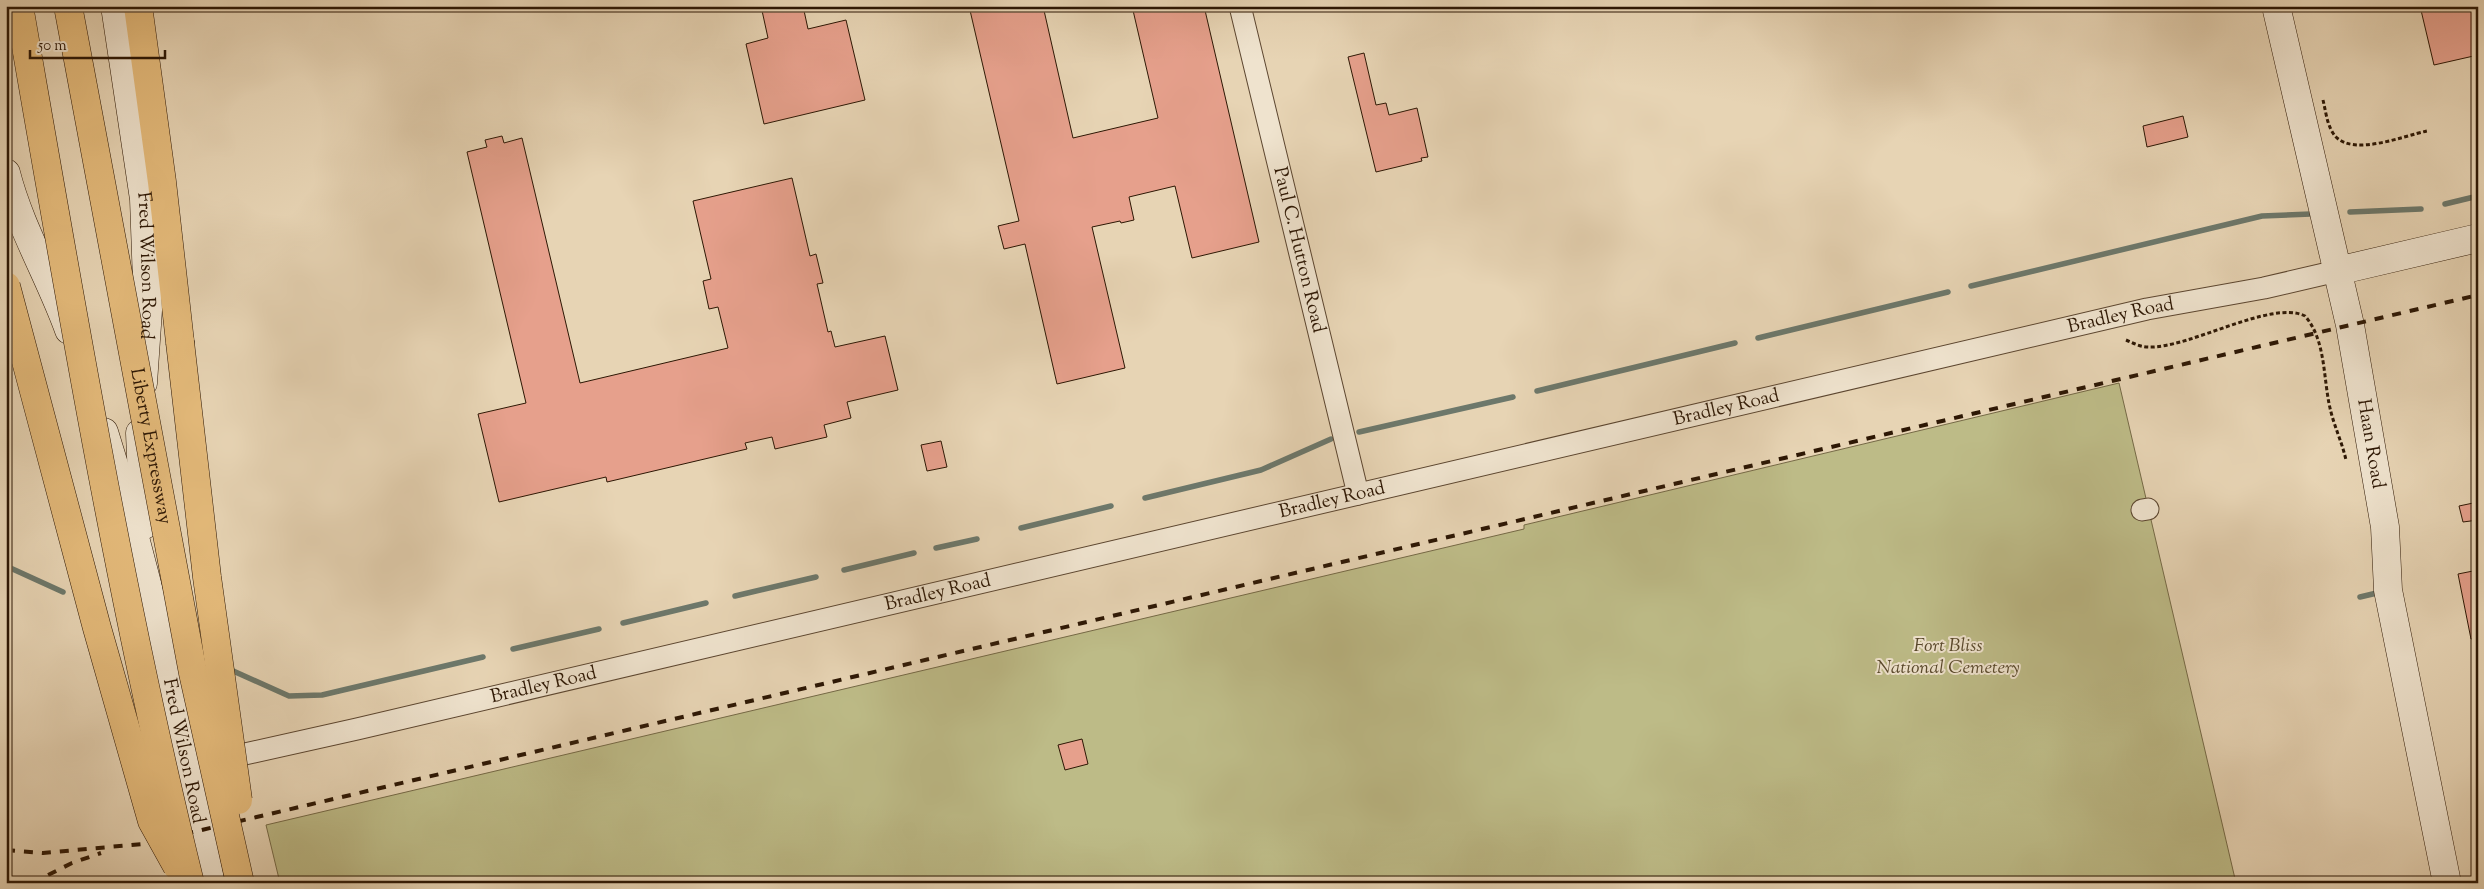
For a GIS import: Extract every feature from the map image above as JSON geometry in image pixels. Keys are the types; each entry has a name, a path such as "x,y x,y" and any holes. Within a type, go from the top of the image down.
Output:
{"highway":[{"path":"19,6 115,533 143,672 190,883"},
{"name":"Liberty Expressway","path":"68,6 191,663 240,883"},
{"path":"138,6 162,182 208,586 251,883"},
{"path":"6,286 97,628 152,821 186,883"}],"main road":[{"name":"Fred Wilson Road","path":"115,6 144,199 148,310 140,438 142,511 156,618"},
{"name":"Haan Road","path":"2276,6 2350,325 2385,527 2388,590 2447,883"},
{"name":"Fred Wilson Road","path":"6,173 30,242 58,302 98,413 127,507 156,618 212,883"},
{"name":"Bradley Road","path":"2338,271 2478,238"}],"street":[{"name":"Paul C. Hutton Road","path":"1240,6 1358,494"},
{"name":"Bradley Road","path":"186,767 367,727 2146,309 2264,288 2338,271"}],"path":[{"path":"2323,100 2331,129 2336,136 2351,145 2366,145 2427,131"},
{"path":"2126,340 2149,347 2195,338 2236,323 2289,311 2305,316 2316,333 2328,389 2330,408 2341,438 2346,460"}],"green space":[{"name":"Fort Bliss National Cemetery","path":"2119,383 2236,883 280,883 266,825 1524,529 1524,525"}],"building":[{"path":"761,6 803,6 808,29 846,20 865,100 764,124 746,44 768,38"},
{"path":"969,6 1043,6 1073,138 1158,118 1132,6 1204,6 1259,242 1192,258 1175,186 1129,197 1134,220 1092,227 1125,368 1057,384 1025,244 1004,249 998,226 1019,221"},
{"path":"2420,6 2478,6 2478,55 2434,65"},
{"path":"1364,53 1376,105 1386,103 1389,115 1417,108 1428,157 1421,158 1422,161 1376,172 1348,57"},
{"path":"2183,116 2188,137 2147,147 2143,126"},
{"path":"502,136 504,143 522,138 580,383 728,348 718,307 709,309 703,281 711,279 693,201 792,178 810,256 816,254 823,283 817,284 828,332 831,331 835,347 885,336 898,390 847,402 851,418 824,425 827,437 775,449 772,437 745,443 747,449 607,482 606,477 499,502 478,414 526,403 467,152 487,147 485,140"},
{"path":"941,441 947,467 927,471 921,445"},
{"path":"2478,502 2478,520 2463,522 2459,506"},
{"path":"2478,570 2478,638 2471,639 2458,574"},
{"path":"1082,739 1088,764 1065,770 1058,745"}],"waterway":[{"path":"2445,204 2478,196"},
{"path":"2350,212 2421,209"},
{"path":"1971,286 2262,216 2311,214"},
{"path":"1758,338 1948,292"},
{"path":"1537,391 1735,343"},
{"path":"1359,432 1513,397"},
{"path":"1145,498 1261,470 1331,439"},
{"path":"1021,528 1111,506"},
{"path":"936,548 977,539"},
{"path":"844,570 914,553"},
{"path":"6,566 63,592"},
{"path":"735,596 816,577"},
{"path":"2360,597 2381,592"},
{"path":"623,623 706,603"},
{"path":"513,649 599,629"},
{"path":"231,670 289,696 322,695 483,657"}],"railway":[{"path":"6,850 43,853 142,844 2478,295"},
{"path":"32,883 72,863 101,853"}]}
